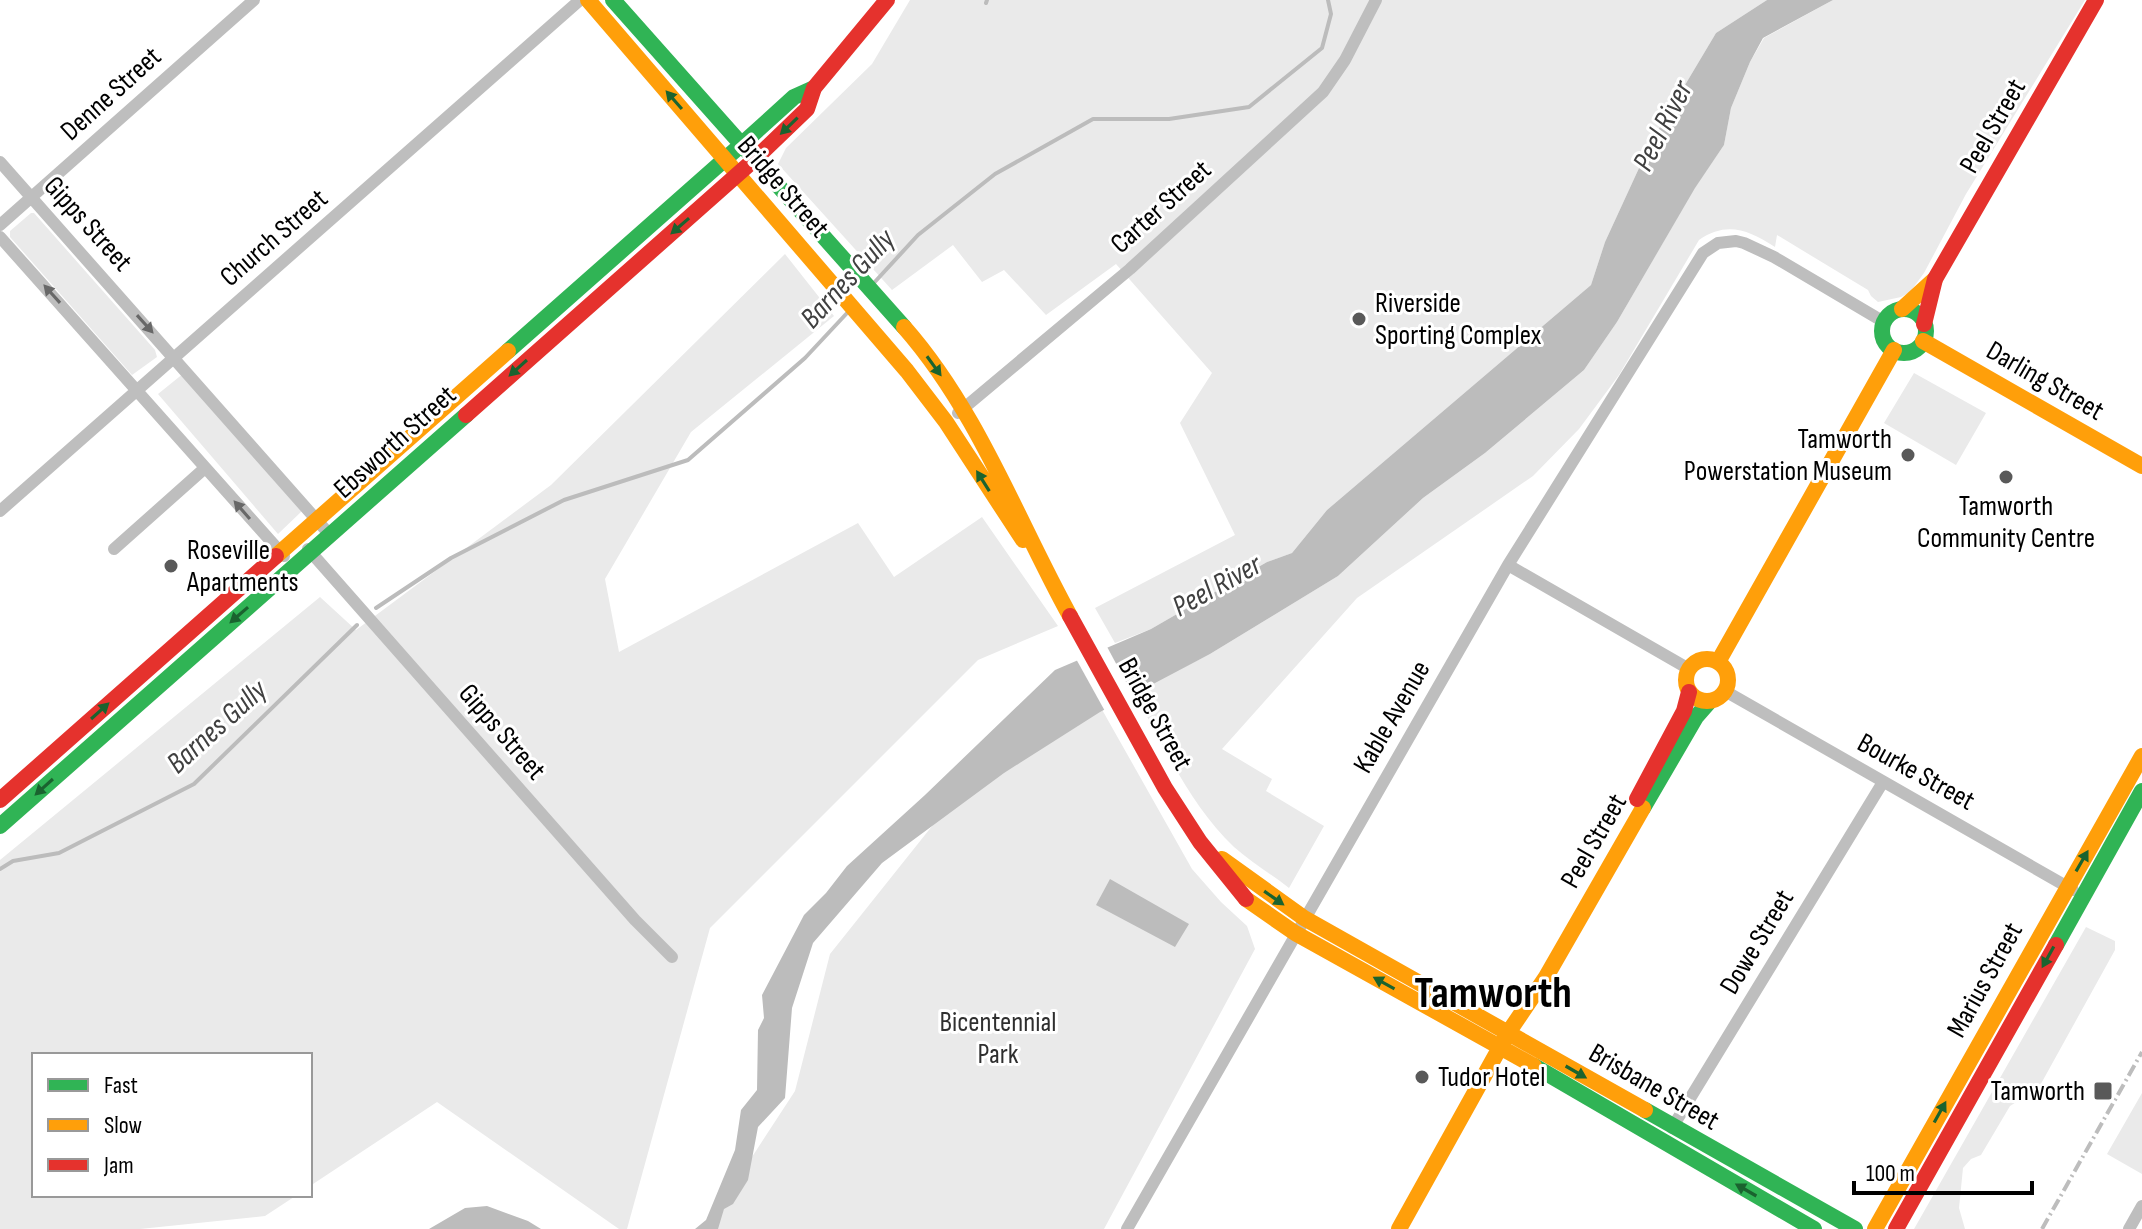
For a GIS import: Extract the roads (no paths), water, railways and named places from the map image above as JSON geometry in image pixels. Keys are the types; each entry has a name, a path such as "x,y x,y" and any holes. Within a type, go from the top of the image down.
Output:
{"main road":[{"name":"Bridge Street","path":"588,0 868,325 946,422 1003,512 1044,568"},
{"name":"Bridge Street","path":"613,0 885,306 937,369 1015,503 1044,568 1165,788 1200,842 1242,896 1295,933"},
{"name":"Ebsworth Street","path":"0,826 738,175 807,109 814,88 887,0"},
{"name":"Peel Street","path":"1902,309 1935,279 2096,0"},
{"name":"Ebsworth Street","path":"0,800 794,97 814,88"},
{"name":"Peel Street","path":"1924,332 1935,279"},
{"path":"1902,309 1913,311 1924,332 1910,351 1894,350 1885,341 1884,322 1891,313 1902,309"},
{"name":"Darling Street","path":"1924,332 2142,466"},
{"path":"1718,662 1894,350"},
{"path":"1706,659 1718,662 1727,672 1725,691 1710,701 1697,698 1689,692 1686,682 1689,669 1706,659"},
{"name":"Peel Street","path":"1524,1007 1537,973 1684,711 1689,692"},
{"name":"Peel Street","path":"1399,1229 1524,1007 1546,977 1689,731 1710,701"},
{"name":"Marius Street","path":"1875,1229 2142,756"},
{"name":"Marius Street","path":"1896,1229 2142,791"},
{"name":"Bridge Street","path":"1200,842 1304,918"},
{"name":"Brisbane Street","path":"1304,918 1814,1229"},
{"name":"Brisbane Street","path":"1295,933 1672,1128 1855,1229"}],"street":[{"name":"Denne Street","path":"0,225 254,0"},
{"name":"Church Street","path":"0,511 580,0"},
{"name":"Carter Street","path":"946,422 1130,269 1323,92 1345,60 1376,0"},
{"name":"Gipps Street","path":"0,162 330,535"},
{"name":"Gipps Street","path":"0,237 279,553 304,558"},
{"name":"Kable Avenue","path":"1127,1229 1508,565 1703,253 1718,243 1744,243 1774,257 1884,322"},
{"path":"114,549 205,468"},
{"name":"Gipps Street","path":"297,538 304,558 672,957"},
{"path":"1508,565 1689,669"},
{"name":"Bourke Street","path":"1725,691 2082,896"},
{"name":"Dowe Street","path":"1672,1128 1883,782"},
{"path":"2129,1229 2142,1206"}],"water":[{"name":"Peel River","path":"1767,0 1833,0 1763,38 1731,108 1724,145 1695,188 1617,322 1584,370 1485,453 1423,498 1338,576 1210,654 1100,712 1004,773 882,863 813,943 792,1008 785,1098 758,1127 748,1180 733,1204 724,1209 718,1229 695,1229 706,1220 735,1150 741,1110 757,1090 758,1030 764,1018 762,995 804,915 847,866 1055,670 1151,629 1267,562 1292,553 1327,510 1591,285 1605,242 1651,142 1716,33"},
{"path":"1110,879 1189,924 1175,947 1096,905"},
{"path":"487,1206 541,1229 429,1229 465,1208"}],"waterway":[{"name":"Barnes Gully","path":"872,285 918,235 995,174 1093,119 1169,119 1249,107 1322,48 1331,14 1328,0"},
{"name":"Barnes Gully","path":"376,608 451,558 564,500 688,460 805,358 848,312"},
{"name":"Barnes Gully","path":"0,869 13,861 59,853 194,784 357,625"}],"railway":[{"path":"2042,1229 2142,1052"}],"place":[{"name":"Riverside Sporting Complex","path":"1359,319"},
{"name":"Tamworth Powerstation Museum","path":"1908,455"},
{"name":"Tamworth Community Centre","path":"2006,477"},
{"name":"Roseville Apartments","path":"171,566"},
{"name":"Tudor Hotel","path":"1422,1077"},
{"name":"Tamworth","path":"2103,1091"}],"district":[{"name":"Tamworth","path":"1493,993"}],"park label":[{"name":"Bicentennial Park","path":"998,1038"}]}
